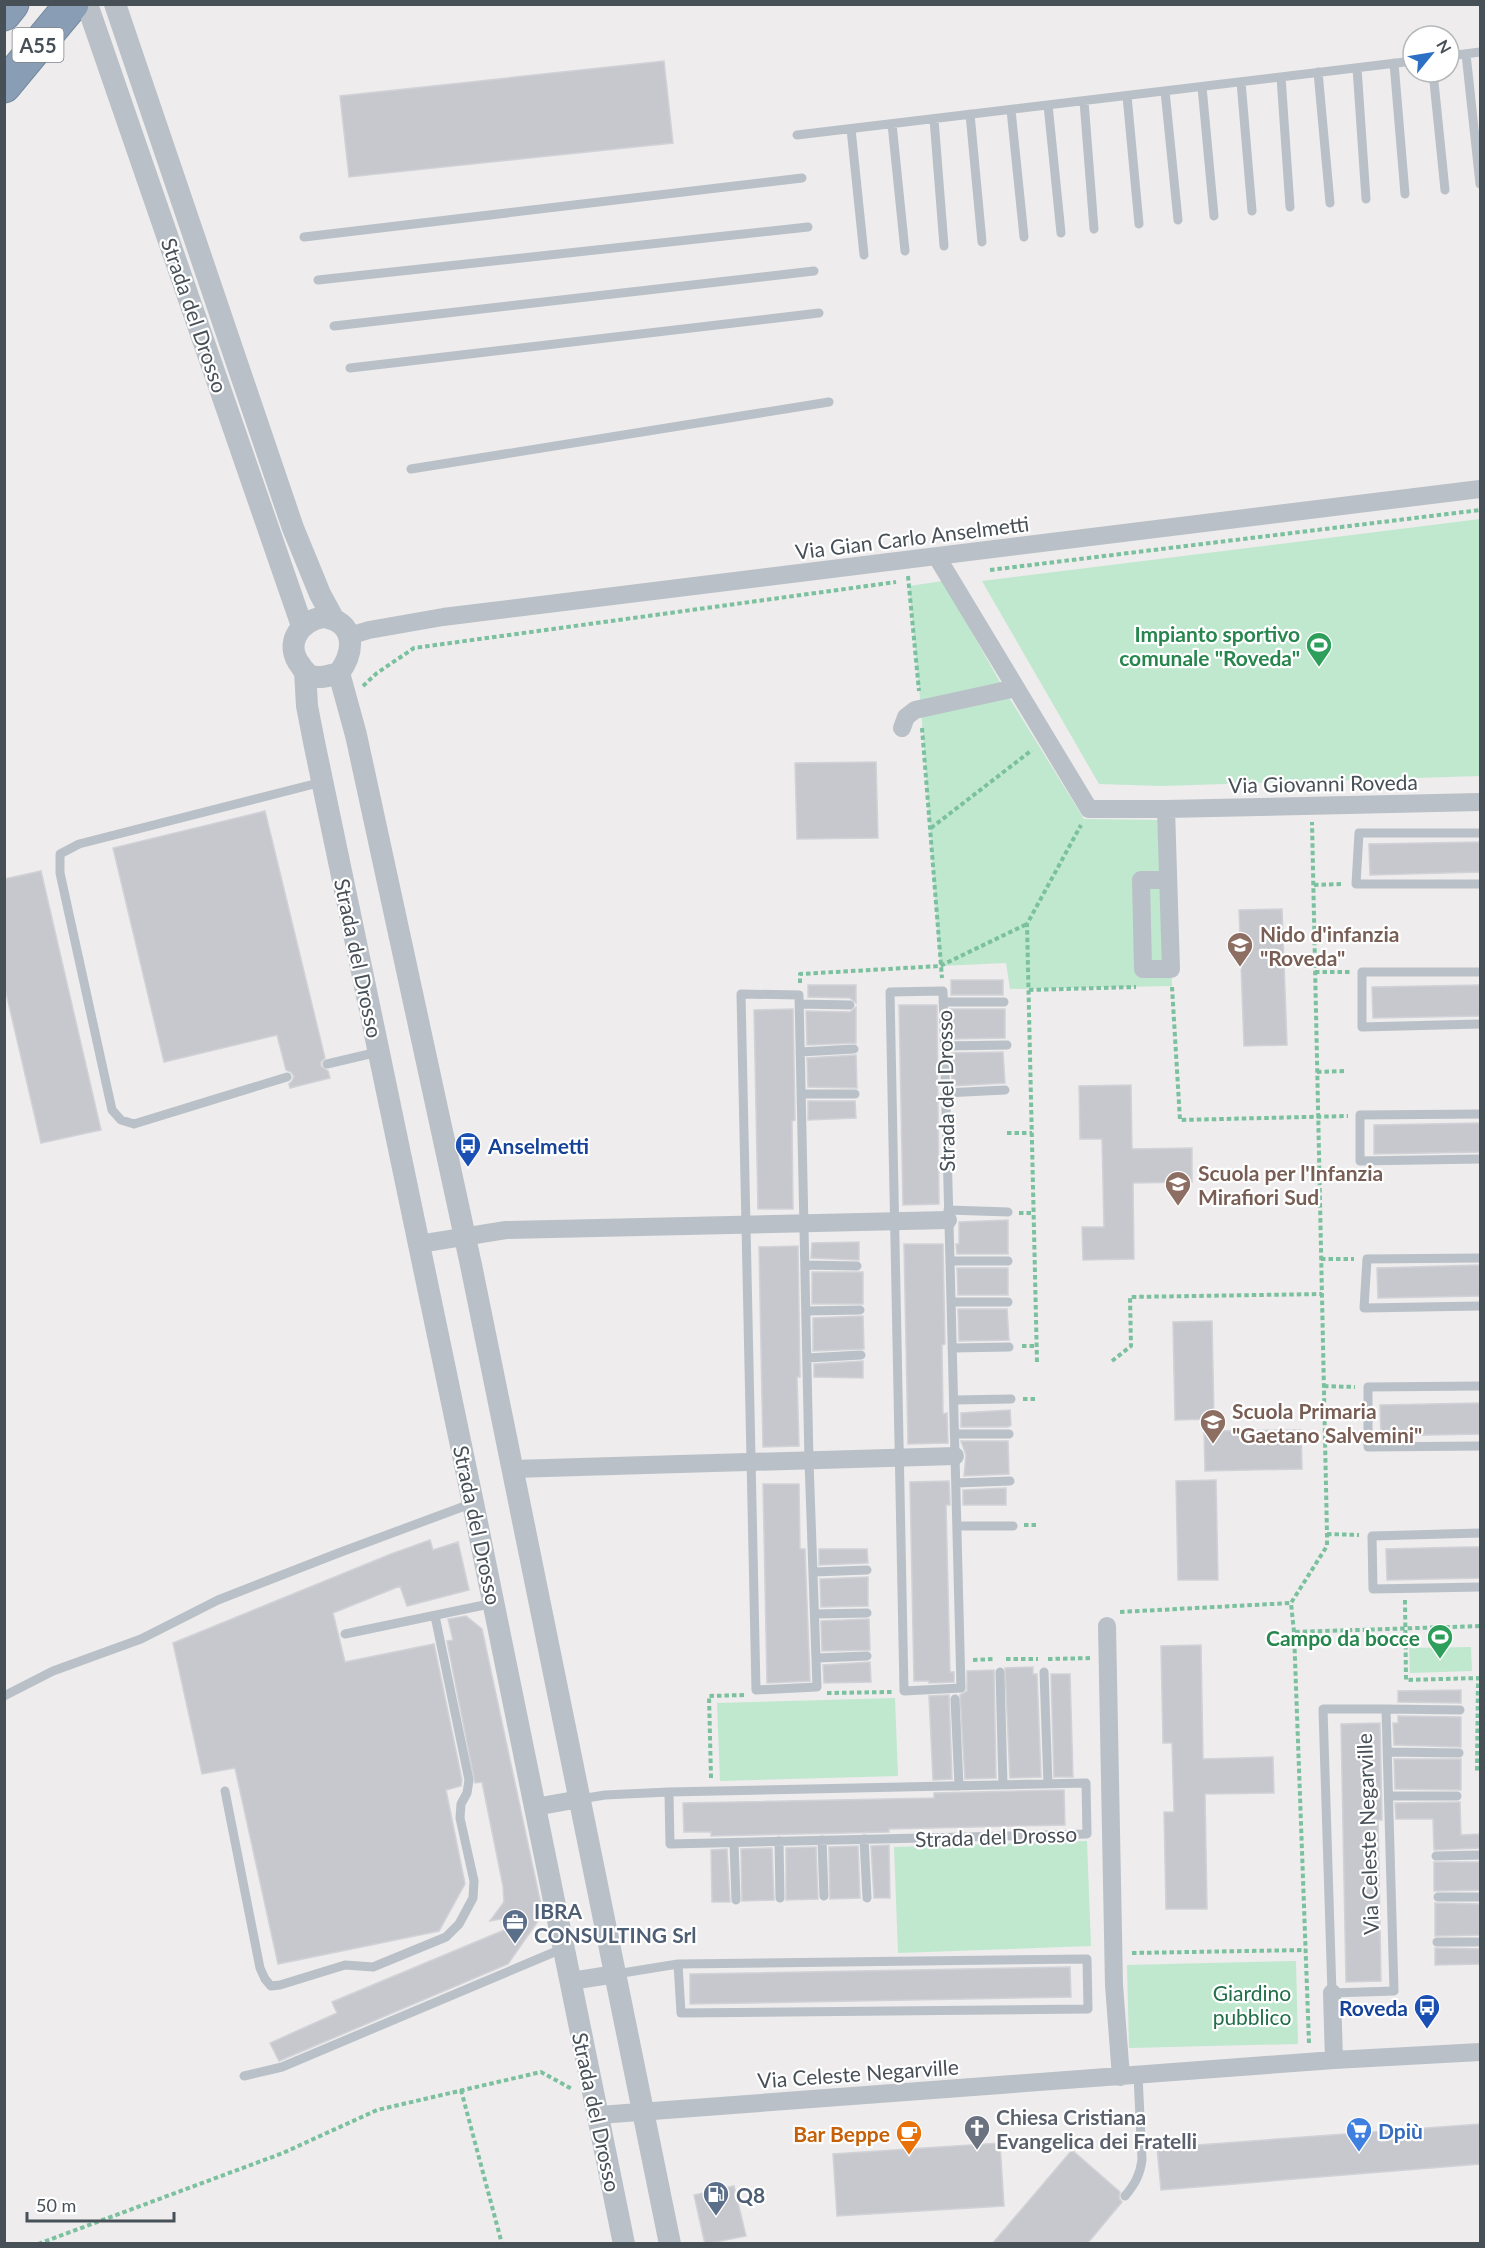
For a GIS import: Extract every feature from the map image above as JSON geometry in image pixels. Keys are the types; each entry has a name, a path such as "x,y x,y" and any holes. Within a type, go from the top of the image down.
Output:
{"highway":[{"name":"A55","path":"4,13 10,4"},
{"name":"A55","path":"4,86 72,4"}],"street":[{"name":"Strada del Drosso","path":"87,4 302,626"},
{"name":"Strada del Drosso","path":"115,4 293,528 320,594 333,618"},
{"name":"Via Gian Carlo Anselmetti","path":"349,636 369,630 443,617 1480,489"},
{"path":"937,557 1089,809"},
{"path":"333,618 349,636 352,648 347,662 339,673 319,677 311,676 296,660 293,649 295,635 302,626 313,619 333,618"},
{"name":"Strada del Drosso","path":"304,671 307,706 322,782 494,1603 624,2244"},
{"path":"339,673 347,700 465,1236 670,2244"},
{"path":"902,728 903,722 910,713 921,708 1016,688"},
{"name":"Via Giovanni Roveda","path":"1089,809 1480,801"},
{"path":"1166,809 1171,969 1143,969 1141,880 1168,880"},
{"path":"419,1244 506,1230 894,1220 948,1215"},
{"path":"513,1469 955,1456"},
{"path":"1107,1626 1114,1953 1129,2076"},
{"name":"Strada del Drosso","path":"535,1807 580,1799"},
{"path":"571,1981 615,1974"},
{"name":"Via Celeste Negarville","path":"1332,1993 1334,2060"},
{"name":"Via Celeste Negarville","path":"598,2109 644,2111 1334,2060 1480,2052"}],"lane":[{"path":"1461,55 1480,52"},
{"path":"1466,54 1480,183"},
{"path":"797,135 1401,62"},
{"path":"1394,63 1405,194"},
{"path":"1357,68 1366,199"},
{"path":"1318,72 1330,203"},
{"path":"1281,77 1290,207"},
{"path":"1241,82 1252,212"},
{"path":"1434,84 1445,190"},
{"path":"1202,87 1214,216"},
{"path":"1165,91 1178,220"},
{"path":"1127,96 1139,224"},
{"path":"1084,101 1094,229"},
{"path":"1048,105 1061,233"},
{"path":"1011,110 1024,237"},
{"path":"970,114 982,242"},
{"path":"934,119 944,246"},
{"path":"892,124 905,250"},
{"path":"851,129 864,255"},
{"path":"304,237 802,178"},
{"path":"318,280 808,227"},
{"path":"334,326 814,271"},
{"path":"350,368 819,313"},
{"path":"411,469 829,402"},
{"path":"287,1077 134,1124 121,1120 112,1110 60,873 60,854 91,840 322,782"},
{"path":"1480,832 1359,833 1356,884 1480,884"},
{"path":"1480,972 1362,972 1362,1027 1480,1024"},
{"name":"Strada del Drosso","path":"943,990 943,1002 961,1688 904,1691 890,992 943,990"},
{"path":"799,1000 809,1461 817,1688 756,1690 741,994 850,1005"},
{"path":"943,1002 1004,1002"},
{"path":"944,1046 1007,1045"},
{"path":"801,1052 854,1049"},
{"path":"327,1064 378,1052"},
{"path":"945,1093 1005,1090"},
{"path":"801,1095 855,1094"},
{"path":"1480,1114 1360,1115 1360,1161 1480,1159"},
{"path":"948,1215 1008,1212"},
{"path":"1480,1258 1367,1259 1364,1308 1480,1306"},
{"path":"950,1261 1008,1261"},
{"path":"805,1265 858,1266"},
{"path":"951,1302 1008,1302"},
{"path":"806,1311 860,1310"},
{"path":"952,1348 1009,1347"},
{"path":"807,1358 861,1355"},
{"path":"1480,1386 1368,1387 1368,1447 1480,1446"},
{"path":"954,1400 1011,1399"},
{"path":"955,1434 1009,1434"},
{"path":"956,1482 1010,1481"},
{"path":"4,1696 53,1671 141,1639 218,1600 473,1503"},
{"path":"957,1526 1013,1526"},
{"path":"1480,1533 1372,1536 1373,1589 1480,1587"},
{"path":"814,1572 867,1570"},
{"path":"345,1634 494,1603"},
{"path":"815,1614 867,1613"},
{"path":"225,1791 260,1968 271,1986 345,1965 373,1967 446,1937 459,1924 473,1898 474,1881 460,1818 461,1804 467,1793 469,1780 435,1616"},
{"path":"817,1658 867,1656"},
{"path":"1000,1672 1003,1785"},
{"path":"1044,1672 1048,1784"},
{"path":"955,1700 959,1786"},
{"name":"Via Celeste Negarville","path":"1323,1709 1386,1709 1388,1752 1394,1991 1332,1993 1323,1709"},
{"path":"1386,1709 1460,1710"},
{"path":"1388,1752 1459,1753"},
{"name":"Strada del Drosso","path":"580,1799 604,1795 669,1792 1086,1783 1087,1834 670,1844 669,1792"},
{"path":"1389,1796 1457,1796"},
{"path":"864,1839 867,1898"},
{"path":"822,1840 824,1896"},
{"path":"779,1841 780,1898"},
{"path":"734,1843 736,1900"},
{"path":"1436,1856 1480,1855"},
{"path":"1438,1897 1480,1897"},
{"path":"1437,1942 1480,1942"},
{"path":"244,2076 282,2067 564,1948"},
{"path":"615,1974 678,1964 1087,1959 1088,2009 681,2013 678,1964"},
{"path":"1125,2196 1140,2173 1142,2160 1129,2076"}],"path":[{"path":"908,580 1480,510"},
{"path":"906,561 921,708 940,966"},
{"path":"347,700 377,673 414,648 896,582"},
{"path":"930,829 1047,739"},
{"path":"1294,1632 1291,1603 1327,1546 1312,805"},
{"path":"1037,1362 1027,924 1089,809"},
{"path":"1314,885 1356,884"},
{"path":"799,1000 800,975 940,966 1027,924"},
{"path":"1171,969 1180,1120 1360,1115"},
{"path":"1315,972 1362,972"},
{"path":"1029,990 1148,987"},
{"path":"1317,1072 1347,1071"},
{"path":"1007,1133 1032,1133"},
{"path":"1321,1259 1367,1259"},
{"path":"1112,1361 1131,1346 1130,1297 1322,1294"},
{"path":"1324,1386 1368,1387"},
{"path":"1327,1534 1372,1536"},
{"path":"1405,1588 1406,1680 1478,1678 1478,1771 1480,1771"},
{"path":"1120,1612 1291,1603"},
{"path":"960,1660 1108,1658"},
{"path":"824,1693 904,1691"},
{"path":"711,1791 709,1696 755,1695"},
{"path":"1114,1953 1305,1950"},
{"path":"38,2244 283,2153 377,2110 541,2072 598,2109"},
{"path":"461,2090 502,2244"}],"green space":[{"name":"Impianto sportivo comunale \"Roveda\"","path":"1480,519 1480,776 1162,786 1099,784 982,581"},
{"path":"943,581 1005,691 1084,819 1166,820 1172,986 1010,989 1006,963 940,966 921,708 909,586"},
{"name":"Campo da bocce","path":"1471,1647 1472,1671 1410,1673 1409,1648"},
{"path":"895,1698 898,1776 720,1781 717,1703"},
{"path":"1087,1841 1091,1946 898,1953 894,1847"},
{"name":"Giardino pubblico","path":"1296,1961 1298,2044 1129,2048 1127,1965"}],"building":[{"path":"664,61 673,143 349,177 340,96"},
{"path":"876,762 878,838 797,839 795,763"},
{"path":"265,811 325,1058 321,1066 328,1071 330,1078 290,1088 289,1084 294,1076 286,1070 277,1035 164,1062 113,848"},
{"path":"1480,842 1480,872 1370,875 1369,844"},
{"path":"41,871 101,1130 41,1143 4,984 4,879"},
{"path":"1282,909 1287,1045 1244,1046 1239,910"},
{"path":"951,980 1003,980 1003,995 951,995"},
{"path":"808,985 856,985 856,1003 850,998 808,997"},
{"path":"1480,985 1480,1016 1373,1018 1372,987"},
{"path":"899,1005 937,1005 939,1204 903,1205"},
{"path":"856,1007 856,1043 807,1045 806,1011 850,1012"},
{"path":"793,1009 795,1120 792,1121 793,1209 758,1209 754,1010"},
{"path":"950,1009 1005,1009 1005,1038 951,1039"},
{"path":"1003,1052 1005,1083 952,1086 951,1053"},
{"path":"856,1055 857,1088 808,1087 807,1058"},
{"path":"1131,1085 1132,1149 1192,1148 1192,1182 1133,1183 1134,1259 1083,1260 1082,1227 1104,1227 1102,1139 1080,1139 1079,1086"},
{"path":"808,1101 855,1101 856,1118 808,1120"},
{"path":"1480,1123 1480,1152 1374,1154 1374,1125"},
{"path":"1008,1220 1008,1254 957,1254 959,1222"},
{"path":"859,1242 859,1260 811,1258 812,1243"},
{"path":"904,1244 943,1244 945,1344 942,1345 943,1414 947,1413 948,1443 908,1444"},
{"path":"798,1246 799,1446 763,1447 759,1247"},
{"path":"1480,1265 1480,1296 1378,1298 1377,1268"},
{"path":"957,1268 1008,1268 1008,1295 958,1295"},
{"path":"812,1272 863,1272 863,1304 812,1304"},
{"path":"958,1309 1007,1309 1009,1340 959,1341"},
{"path":"863,1316 864,1349 813,1351 813,1318"},
{"path":"1212,1321 1214,1419 1175,1420 1173,1322"},
{"path":"863,1361 863,1378 814,1377 814,1364"},
{"path":"1480,1403 1480,1434 1381,1436 1380,1405"},
{"path":"1010,1410 1011,1425 1008,1427 961,1427 961,1413"},
{"path":"1301,1430 1302,1469 1205,1471 1204,1431"},
{"path":"961,1441 1008,1441 1009,1474 964,1476 966,1455"},
{"path":"1216,1480 1218,1580 1178,1580 1176,1481"},
{"path":"949,1481 950,1505 946,1505 950,1672 954,1672 954,1682 914,1681 910,1482"},
{"path":"763,1484 799,1484 800,1549 805,1549 810,1681 767,1683"},
{"path":"1006,1488 1006,1505 963,1505 963,1490"},
{"path":"430,1540 433,1550 458,1542 469,1590 407,1606 400,1586 333,1613 345,1662 434,1644 462,1780 461,1786 446,1790 465,1884 439,1931 278,1964 235,1768 202,1774 173,1643"},
{"path":"1480,1547 1480,1578 1387,1580 1386,1549"},
{"path":"819,1549 867,1549 868,1563 819,1565"},
{"path":"868,1577 868,1606 821,1607 820,1579"},
{"path":"466,1616 482,1629 543,1914 508,1964 279,2061 270,2043 337,2013 332,2002 514,1926 511,1917 490,1921 504,1902 503,1886 482,1782 475,1783 447,1641 453,1640 448,1619"},
{"path":"869,1619 870,1650 822,1651 821,1621"},
{"path":"1201,1645 1203,1759 1273,1757 1274,1793 1205,1794 1207,1909 1166,1909 1164,1812 1174,1812 1172,1743 1163,1743 1161,1646"},
{"path":"870,1662 871,1682 824,1683 823,1665"},
{"path":"1033,1667 1033,1674 1037,1674 1041,1777 1010,1778 1005,1668"},
{"path":"994,1670 996,1778 965,1779 960,1695 967,1691 967,1671"},
{"path":"1051,1674 1070,1674 1073,1777 1054,1777"},
{"path":"1461,1690 1461,1703 1398,1702 1398,1691"},
{"path":"949,1695 952,1779 933,1780 929,1696"},
{"path":"1398,1716 1461,1717 1461,1747 1394,1745 1393,1723 1398,1723"},
{"path":"1380,1723 1382,1820 1378,1820 1381,1981 1346,1982 1341,1724"},
{"path":"1394,1759 1461,1759 1461,1790 1395,1789"},
{"path":"1064,1790 1065,1825 711,1836 711,1832 684,1832 683,1803 934,1798 934,1793"},
{"path":"1460,1802 1461,1835 1480,1834 1480,1848 1434,1850 1433,1819 1396,1819 1395,1803"},
{"path":"889,1845 890,1898 874,1898 871,1846"},
{"path":"858,1846 860,1898 830,1899 829,1847"},
{"path":"816,1847 818,1899 786,1900 786,1848"},
{"path":"772,1848 774,1900 742,1901 741,1849"},
{"path":"727,1849 730,1902 712,1902 711,1850"},
{"path":"1434,1862 1480,1862 1480,1890 1434,1891"},
{"path":"1435,1903 1480,1904 1480,1935 1435,1936"},
{"path":"1435,1948 1480,1949 1480,1964 1435,1965"},
{"path":"1070,1967 1071,1997 690,2004 690,1974"},
{"path":"1480,2124 1480,2164 1161,2190 1157,2148"},
{"path":"1000,2143 1004,2206 837,2216 833,2154"},
{"path":"1072,2150 1120,2192 1119,2198 1122,2202 1087,2244 992,2244"},
{"path":"734,2186 746,2236 705,2244 694,2195"}],"place":[{"name":"Impianto sportivo comunale \"Roveda\"","path":"1319,668"},
{"name":"Nido d'infanzia \"Roveda\"","path":"1240,968"},
{"name":"Anselmetti","path":"468,1168"},
{"name":"Scuola per l'Infanzia Mirafiori Sud","path":"1178,1207"},
{"name":"Scuola Primaria \"Gaetano Salvemini\"","path":"1213,1445"},
{"name":"Campo da bocce","path":"1440,1660"},
{"name":"IBRA CONSULTING Srl","path":"515,1945"},
{"name":"Roveda","path":"1427,2030"},
{"name":"Chiesa Cristiana Evangelica dei Fratelli","path":"977,2151"},
{"name":"Dpiù","path":"1359,2153"},
{"name":"Bar Beppe","path":"909,2156"},
{"name":"Q8","path":"716,2217"}]}
